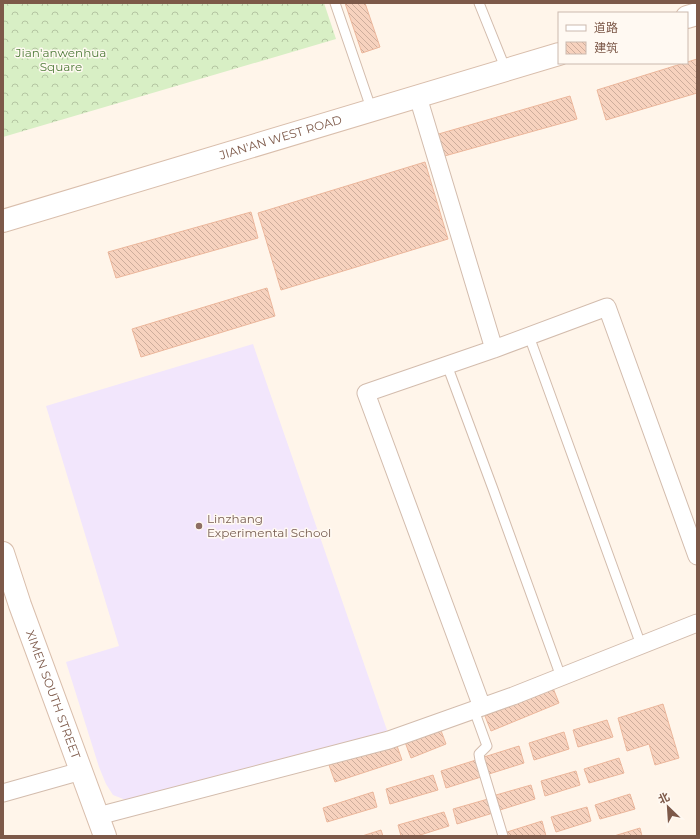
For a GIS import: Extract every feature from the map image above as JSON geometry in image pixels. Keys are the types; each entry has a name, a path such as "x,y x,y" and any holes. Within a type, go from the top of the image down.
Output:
{"main road":[{"name":"JIAN'AN WEST ROAD","path":"3,221 558,54"},
{"name":"XIMEN SOUTH STREET","path":"3,553 20,605 101,826"}],"street":[{"path":"418,97 494,349"},
{"path":"478,709 366,394 607,308 697,556"},
{"path":"101,826 389,740 478,709 697,623"},
{"path":"3,793 81,771"}],"lane":[{"path":"335,3 372,111"},
{"path":"479,3 506,70"},
{"path":"529,336 641,645"},
{"path":"447,365 560,677"},
{"path":"478,709 487,746 479,754 480,760 503,836"}],"shaded area":[{"name":"Linzhang Experimental School","path":"253,344 388,733 131,802 113,795 106,784 99,767 66,662 119,646 46,406"}],"green space":[{"name":"Jian'anwenhua Square","path":"3,3 324,3 336,39 3,137"}],"building":[{"path":"345,3 365,3 380,47 362,53"},
{"path":"697,59 697,93 606,120 597,90 681,64 688,64 688,62"},
{"path":"570,96 577,119 441,157 435,135"},
{"path":"425,162 448,239 281,290 258,213"},
{"path":"251,212 258,238 116,278 108,252"},
{"path":"267,288 275,316 141,357 132,329"},
{"path":"553,688 559,703 491,731 485,716"},
{"path":"663,704 679,758 655,765 649,744 627,751 618,718"},
{"path":"607,720 613,737 578,747 573,730"},
{"path":"440,728 446,744 411,758 405,742"},
{"path":"564,732 569,749 534,760 529,743"},
{"path":"396,743 402,760 335,782 329,765"},
{"path":"519,746 524,763 489,774 484,757"},
{"path":"619,758 624,773 589,783 584,769"},
{"path":"476,760 481,777 446,788 441,771"},
{"path":"576,771 580,785 545,796 541,781"},
{"path":"433,775 438,790 390,804 386,789"},
{"path":"531,785 535,799 500,810 496,795"},
{"path":"373,792 377,807 327,822 323,808"},
{"path":"630,794 635,809 600,819 595,805"},
{"path":"488,799 493,813 457,824 453,809"},
{"path":"587,807 591,821 556,832 551,817"},
{"path":"444,812 449,826 417,836 401,836 398,825"},
{"path":"542,821 546,836 508,836 507,832"},
{"path":"640,828 642,836 614,836"},
{"path":"381,830 383,836 362,836"}],"place":[{"name":"Linzhang Experimental School","path":"199,526"}]}
